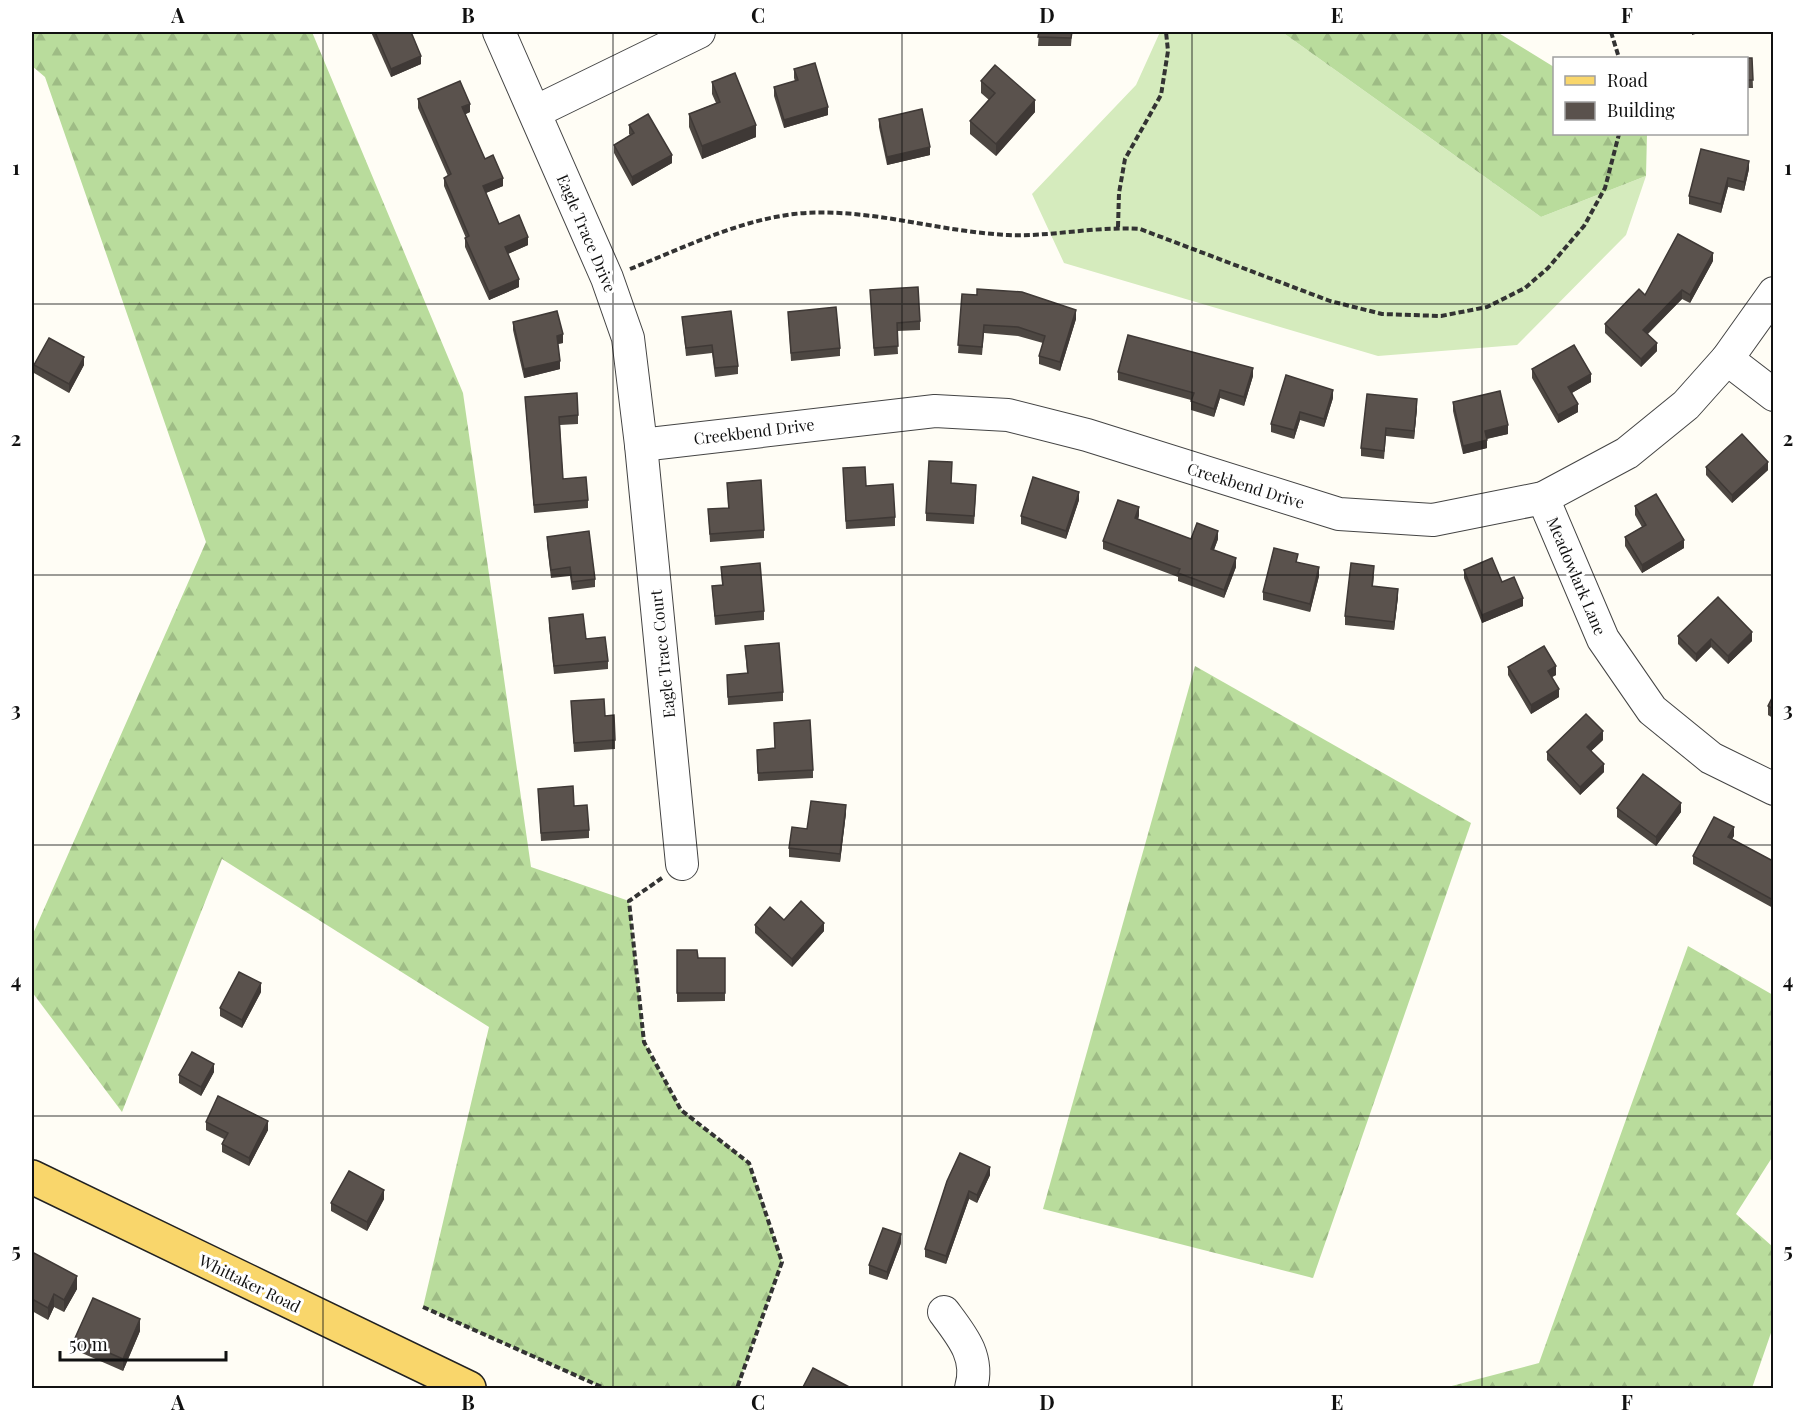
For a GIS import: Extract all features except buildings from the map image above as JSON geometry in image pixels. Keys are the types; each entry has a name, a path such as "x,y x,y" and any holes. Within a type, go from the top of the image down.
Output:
{"main road":[{"name":"Whittaker Road","path":"32,1177 469,1389"}],"street":[{"name":"Eagle Trace Drive","path":"499,32 607,278 628,338 641,445"},
{"path":"535,112 699,32"},
{"name":"Creekbend Drive","path":"641,445 935,411 1008,415 1088,435 1339,514 1433,520 1543,498 1627,453 1686,405 1727,359 1773,293"},
{"path":"1727,359 1773,394"},
{"name":"Eagle Trace Court","path":"641,445 682,864"},
{"name":"Meadowlark Lane","path":"1543,498 1603,639 1652,710 1711,758 1773,789"},
{"path":"944,1312 966,1342 974,1362 970,1389"}],"path":[{"path":"1118,227 1119,193 1125,159 1161,95 1168,51 1166,32"},
{"path":"1611,32 1619,57"},
{"path":"607,278 748,223 796,214 847,215 1009,235 1118,227 1140,229 1330,301 1382,314 1441,316 1487,307 1525,288 1548,268 1584,226 1605,188 1619,135"},
{"path":"682,864 629,901 644,1042 681,1110 749,1163 782,1262 737,1389"},
{"path":"423,1307 604,1389"}],"green space":[{"path":"32,32 312,32 463,393 531,867 629,901 644,1042 681,1110 749,1163 782,1262 737,1388 604,1388 423,1307 489,1027 222,859 122,1112 32,992 32,936 206,542 45,77 32,66"},
{"path":"1160,32 1282,32 1541,217 1646,176 1626,235 1517,345 1378,356 1064,263 1032,194 1136,85"},
{"path":"1282,32 1497,32 1553,66 1553,135 1647,135 1646,176 1541,217"},
{"path":"1195,666 1471,823 1313,1278 1043,1209"},
{"path":"1688,946 1773,995 1773,1156 1736,1214 1773,1247 1773,1327 1752,1388 1444,1388 1539,1363"}]}
